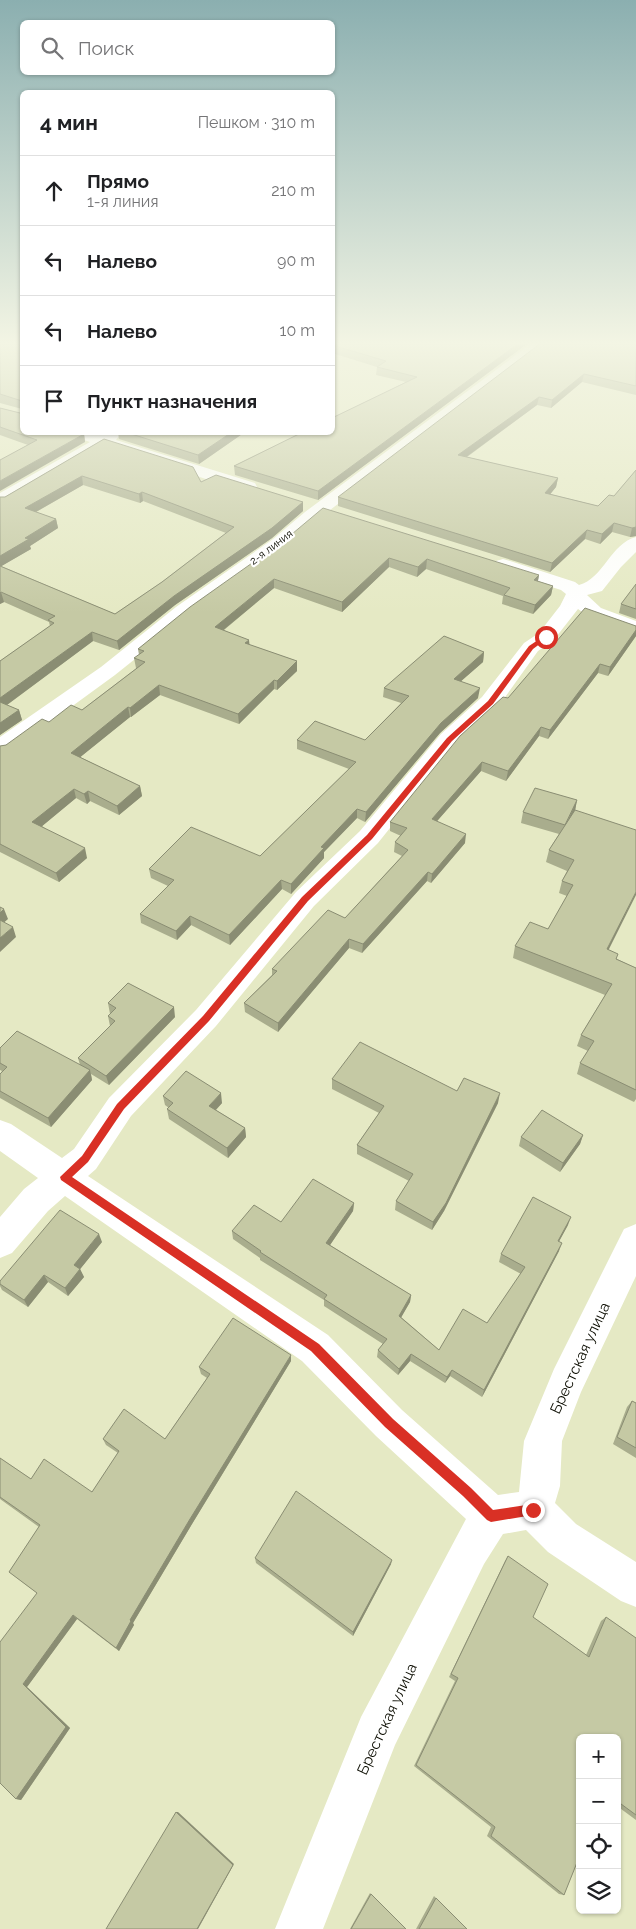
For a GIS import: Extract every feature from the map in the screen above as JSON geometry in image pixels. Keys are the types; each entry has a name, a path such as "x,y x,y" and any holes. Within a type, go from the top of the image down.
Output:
{"street":[{"name":"2-я линия","path":"0,748 108,671 183,612 279,544 321,509 421,433"},
{"path":"84,435 261,491"},
{"path":"0,500 112,435"},
{"path":"298,502 343,516"},
{"path":"0,1242 36,1200 85,1159 120,1107 206,1018 305,899 370,837 449,739 490,702 531,648 546,637 569,608 577,592 595,587 614,563 636,542"},
{"path":"483,559 558,582 577,592 581,602 591,610 636,628"},
{"path":"0,1134 315,1348 389,1423 467,1492 491,1516 533,1510 562,1538 636,1586"},
{"name":"Брестская улица","path":"533,1510 540,1486 543,1441 567,1382 636,1240"},
{"name":"Брестская улица","path":"299,1929 377,1733 470,1550 491,1516"}],"building":[{"path":"397,433 318,491 234,466 297,435"},
{"path":"422,433 489,433 458,455 558,478 545,493 598,506 609,495 614,496 636,470 636,527 632,528 614,523 602,534 587,530 552,563 338,497"},
{"path":"23,435 82,435 0,481 0,460 37,440"},
{"path":"135,435 228,435 198,455"},
{"path":"104,439 193,467 201,482 216,475 303,502 272,528 174,596 117,641 92,632 0,698 0,661 54,623 48,620 55,616 0,593 0,566 115,614 162,582 234,527 142,492 139,494 82,476 25,508 56,519 25,538 29,539 0,556 0,497 5,497"},
{"path":"323,508 539,575 534,580 553,586 535,605 504,595 510,588 427,559 418,567 389,558 342,602 274,579 215,627 249,640 245,643 297,661 277,681 274,680 238,714 159,685 130,708 128,707 71,753 140,786 117,806 88,791 84,794 74,789 32,822 85,848 56,873 0,844 0,746 6,745 42,719 49,722 71,705 82,710 145,662 134,658 144,651 138,649 190,607 286,539"},
{"path":"636,584 636,609 621,604"},
{"path":"585,608 636,626 636,630 610,667 600,664 550,730 541,727 508,771 482,762 432,819 466,834 432,874 428,872 363,944 349,939 278,1023 244,1003 277,971 272,969 328,910 345,918 408,850 395,842 407,828 390,822 460,736 503,697 508,698"},
{"path":"444,636 484,652 454,679 480,688 441,723 366,812 357,809 321,847 324,848 291,884 281,880 229,935 190,916 176,931 140,914 174,880 149,869 191,827 260,856 356,762 297,740 315,721 365,740 409,696 384,688"},
{"path":"0,702 19,710 0,723"},
{"path":"535,788 577,800 565,825 523,812"},
{"path":"575,810 636,830 636,892 607,949 618,954 616,959 636,968 636,1090 580,1063 594,1041 581,1035 612,984 515,946 530,922 548,929 573,885 562,881 574,860 549,850"},
{"path":"0,920 13,927 0,938"},
{"path":"128,983 174,1007 106,1076 78,1058 115,1021 108,1016 116,1008 108,1003"},
{"path":"17,1031 90,1070 48,1118 0,1091 0,1074 7,1067 0,1063 0,1048"},
{"path":"360,1042 457,1091 464,1078 500,1093 446,1203 433,1222 396,1201 413,1174 357,1145 384,1106 332,1079"},
{"path":"186,1071 221,1093 209,1106 245,1128 227,1148 167,1109 173,1103 163,1096"},
{"path":"542,1110 583,1135 563,1163 521,1137"},
{"path":"313,1179 354,1203 326,1243 411,1295 399,1316 439,1350 463,1309 487,1323 525,1267 501,1254 533,1197 571,1217 558,1241 562,1243 484,1390 452,1370 447,1377 411,1354 399,1369 378,1350 387,1339 324,1299 327,1295 260,1252 232,1231 254,1205 281,1222"},
{"path":"60,1210 99,1234 74,1265 80,1269 65,1288 44,1275 24,1300 0,1284 0,1281"},
{"path":"233,1318 291,1355 190,1519 130,1620 116,1648 73,1615 23,1684 66,1727 16,1799 0,1783 0,1642 37,1593 9,1572 40,1525 0,1497 0,1458 31,1479 44,1459 92,1492 119,1451 103,1439 124,1409 165,1439 210,1374 199,1367"},
{"path":"632,1401 636,1403 636,1448 617,1437"},
{"path":"296,1491 392,1560 353,1632 255,1558"},
{"path":"508,1556 548,1584 533,1617 589,1657 606,1617 636,1638 636,1815 621,1804 621,1734 576,1734 576,1865 564,1895 491,1836 495,1827 416,1765 458,1678 451,1674"},
{"path":"176,1812 233,1865 197,1929 106,1929"},
{"path":"371,1894 406,1929 351,1929"},
{"path":"436,1898 467,1929 419,1929"}],"route":[{"path":"533,1510 491,1516 467,1492 389,1423 315,1348 65,1177 85,1159 120,1107 206,1018 305,899 370,837 449,739 490,702 531,648 546,637"}]}
